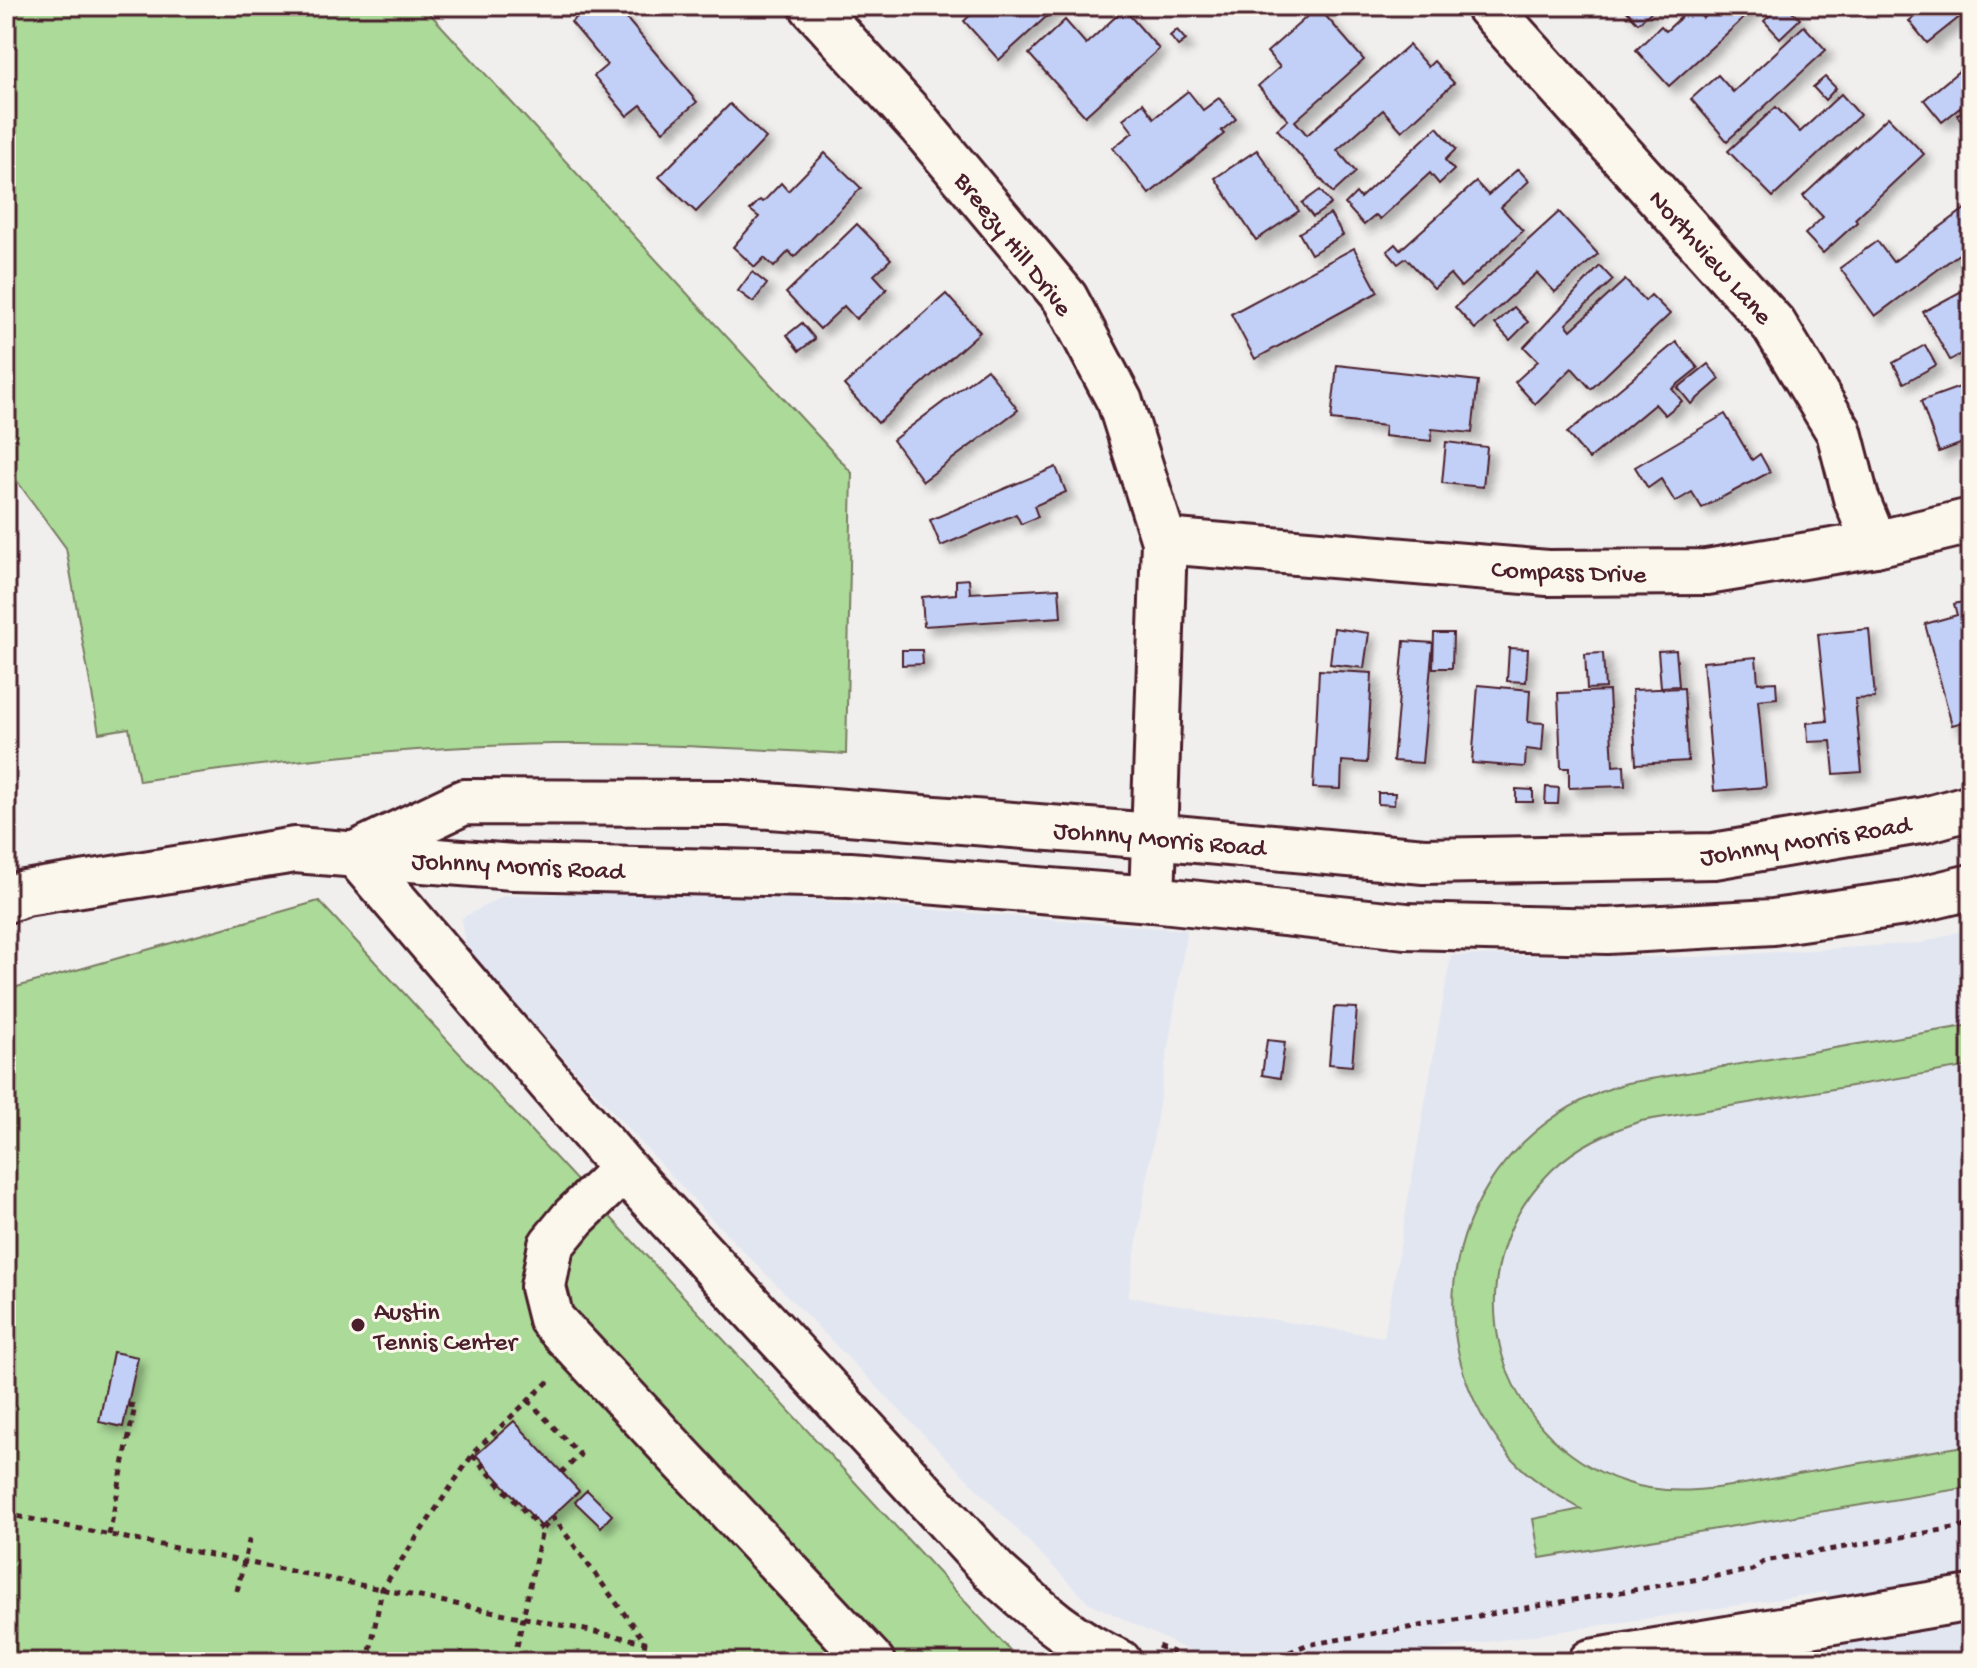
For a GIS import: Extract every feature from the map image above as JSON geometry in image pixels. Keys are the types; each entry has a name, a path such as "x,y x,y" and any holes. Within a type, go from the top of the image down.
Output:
{"street":[{"name":"Breezy Hill Drive","path":"812,6 921,126 1065,298 1120,402 1164,541 1152,899"},
{"name":"Northview Lane","path":"1488,6 1774,325 1839,432 1856,498 1875,544"},
{"name":"Compass Drive","path":"1164,541 1548,573 1707,572 1875,544 1971,521"},
{"name":"Johnny Morris Road","path":"355,854 464,802 730,803 1424,861 1714,856 1925,820 1971,807"},
{"name":"Johnny Morris Road","path":"6,900 25,893 295,850 513,867 850,875 1152,899 1406,926 1607,931 1773,922 1905,903 1971,887"},
{"path":"355,854 624,1169 996,1573 1050,1620 1104,1656 1119,1662"},
{"path":"624,1169 574,1217 551,1245 543,1287 551,1319 872,1662"},
{"path":"1591,1662 1971,1598"}],"path":[{"path":"368,1662 382,1589 472,1455 581,1351"},
{"path":"528,1400 580,1455 562,1472"},
{"path":"109,1535 135,1406 128,1405"},
{"path":"472,1455 542,1530"},
{"path":"6,1514 645,1642"},
{"path":"517,1646 542,1530 554,1518 645,1642 642,1662"},
{"path":"1267,1662 1306,1645 1752,1570 1765,1561 1971,1525"},
{"path":"237,1591 250,1537"}],"shaded area":[{"path":"683,890 1187,930 1128,1297 1384,1337 1451,955 1700,957 1921,943 1971,928 1971,1662 1846,1662 1827,1592 1351,1662 1237,1662 1192,1652 1088,1602 705,1212 467,953 462,918 503,896"}],"green space":[{"path":"6,6 423,6 852,473 846,754 628,744 503,745 346,756 139,781 129,728 99,733 66,548 6,466"},
{"name":"Austin Tennis Center","path":"319,901 1018,1659 1025,1662 6,1662 6,990"},
{"path":"1971,1025 1971,1066 1641,1121 1583,1146 1552,1170 1520,1210 1502,1255 1495,1301 1500,1347 1516,1390 1543,1428 1579,1460 1625,1482 1669,1490 1714,1488 1971,1445 1971,1487 1540,1558 1533,1519 1581,1509 1533,1478 1516,1463 1475,1401 1457,1346 1454,1290 1464,1236 1488,1186 1523,1142 1570,1107 1627,1083"}],"building":[{"path":"590,6 616,6 697,102 663,131 641,105 627,116 594,76 607,65 571,22"},
{"path":"980,6 1058,6 999,60 964,21"},
{"path":"1622,6 1658,6 1638,23"},
{"path":"1715,6 1757,6 1669,86 1636,50 1661,26 1666,31 1692,7 1703,18"},
{"path":"1779,6 1787,6 1800,19 1780,38 1764,21"},
{"path":"1928,6 1971,8 1927,43 1909,21"},
{"path":"1318,7 1364,60 1295,121 1307,135 1409,45 1428,67 1434,61 1454,83 1402,131 1383,110 1337,150 1356,172 1333,193 1277,129 1288,120 1258,86 1280,67 1267,52"},
{"path":"1124,9 1159,49 1085,116 1029,54 1065,20 1086,44"},
{"path":"1804,26 1826,50 1727,141 1691,99 1718,75 1733,92"},
{"path":"1177,30 1186,40 1178,46 1170,36"},
{"path":"1971,61 1971,99 1942,122 1924,100"},
{"path":"1825,77 1836,88 1825,100 1813,87"},
{"path":"1188,91 1203,110 1219,98 1236,119 1221,131 1224,134 1149,194 1113,148 1133,132 1123,119 1143,103 1154,118"},
{"path":"1841,94 1860,115 1773,197 1728,151 1776,107 1800,132"},
{"path":"730,104 766,138 696,212 659,177"},
{"path":"1969,106 1971,125 1966,128 1957,115"},
{"path":"1888,117 1924,154 1823,253 1805,234 1823,217 1803,196"},
{"path":"1437,127 1456,149 1445,160 1454,170 1439,184 1430,173 1380,219 1376,215 1364,225 1345,204 1356,193 1360,198"},
{"path":"1257,150 1299,211 1256,240 1215,178"},
{"path":"825,153 861,188 794,257 789,251 774,267 764,258 755,267 733,247 759,217 750,210 760,200 763,202 781,183 788,191"},
{"path":"1518,169 1529,181 1501,207 1523,231 1461,287 1450,274 1434,288 1406,258 1398,264 1387,251 1395,244 1400,250 1476,182 1488,195"},
{"path":"1320,190 1331,204 1313,217 1302,203"},
{"path":"1966,208 1971,215 1971,245 1875,316 1840,268 1877,241 1893,262"},
{"path":"1559,212 1598,254 1555,292 1537,273 1475,329 1455,307"},
{"path":"1330,214 1343,235 1311,254 1299,233"},
{"path":"857,224 891,259 874,275 887,289 856,319 844,306 820,329 786,293"},
{"path":"1354,248 1378,292 1255,359 1231,314"},
{"path":"1600,266 1613,280 1566,324 1571,330 1625,280 1645,301 1651,295 1670,314 1591,389 1572,368 1535,404 1515,382 1538,361 1524,347"},
{"path":"752,272 767,284 753,302 738,291"},
{"path":"1971,286 1971,348 1950,360 1923,312"},
{"path":"946,294 980,332 878,423 844,385"},
{"path":"1514,307 1528,322 1510,340 1495,324"},
{"path":"802,323 815,339 799,351 787,335"},
{"path":"1676,342 1698,368 1672,389 1682,401 1665,415 1655,404 1589,459 1567,433"},
{"path":"1925,345 1936,365 1904,383 1893,363"},
{"path":"1708,364 1720,379 1691,404 1678,388"},
{"path":"1337,365 1478,381 1472,433 1432,429 1431,441 1384,436 1385,426 1331,420"},
{"path":"987,369 1018,410 923,481 893,440"},
{"path":"1971,383 1971,440 1939,452 1921,401"},
{"path":"1725,414 1752,460 1760,454 1770,472 1702,508 1692,492 1675,502 1661,479 1648,488 1635,467"},
{"path":"1446,442 1487,447 1483,487 1442,483"},
{"path":"1056,467 1066,492 1034,506 1038,517 1021,524 1016,514 941,546 930,520"},
{"path":"969,579 970,593 1059,588 1061,617 924,626 922,597 956,594 956,580"},
{"path":"1971,600 1971,633 1963,635 1964,639 1971,637 1971,660 1964,661 1971,689 1971,720 1952,725 1925,624 1957,615 1954,604"},
{"path":"1334,628 1369,633 1364,668 1330,664"},
{"path":"1869,629 1875,698 1855,699 1862,772 1834,774 1831,741 1808,742 1807,723 1827,721 1818,634"},
{"path":"1434,633 1453,633 1452,668 1433,668"},
{"path":"1404,641 1433,643 1422,763 1393,761"},
{"path":"1509,648 1528,649 1526,682 1507,681"},
{"path":"902,650 922,650 923,664 902,665"},
{"path":"1676,650 1679,686 1661,687 1658,651"},
{"path":"1603,653 1605,688 1587,689 1585,654"},
{"path":"1756,657 1758,683 1776,682 1777,698 1758,700 1766,787 1714,791 1703,662"},
{"path":"1319,670 1372,673 1367,763 1342,761 1341,789 1313,788"},
{"path":"1478,685 1530,690 1528,722 1544,723 1542,751 1526,749 1525,767 1472,763"},
{"path":"1684,688 1688,761 1636,764 1632,690"},
{"path":"1609,691 1613,766 1624,765 1625,786 1569,788 1569,768 1561,768 1558,693"},
{"path":"1546,787 1559,788 1558,804 1545,804"},
{"path":"1516,789 1533,790 1533,802 1516,802"},
{"path":"1378,793 1395,793 1394,805 1378,804"},
{"path":"1334,1007 1357,1008 1352,1066 1329,1064"},
{"path":"1267,1040 1285,1042 1280,1078 1262,1075"},
{"path":"113,1352 138,1357 123,1427 99,1422"},
{"path":"514,1421 579,1491 541,1526 476,1455"},
{"path":"587,1490 612,1515 601,1527 575,1502"}],"place":[{"name":"Austin Tennis Center","path":"358,1325"}]}
